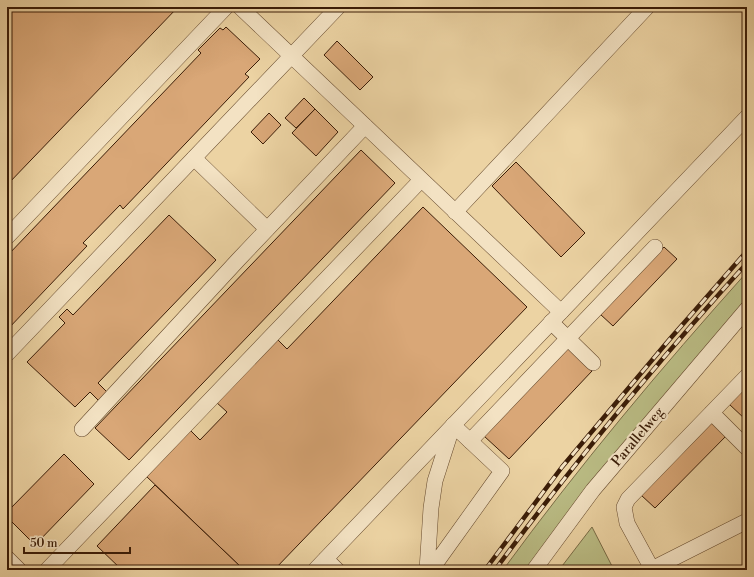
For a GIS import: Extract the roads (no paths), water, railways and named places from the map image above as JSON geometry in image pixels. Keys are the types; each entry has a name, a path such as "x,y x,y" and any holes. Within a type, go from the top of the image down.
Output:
{"street":[{"path":"7,237 226,7"},
{"path":"240,7 455,212 556,317 568,339 593,364"},
{"path":"7,354 338,7"},
{"path":"455,212 647,7"},
{"path":"337,570 320,565 747,117"},
{"path":"82,429 267,229 365,126"},
{"path":"194,158 267,229"},
{"path":"47,570 421,180"},
{"path":"470,441 655,247"},
{"name":"Parallelweg","path":"534,570 593,490 747,309"},
{"path":"747,376 628,499 624,507 627,523 652,569 747,521"},
{"path":"712,413 747,448"},
{"path":"431,570 502,471 453,425"},
{"path":"427,570 431,508 435,481 453,425"},
{"path":"7,558 19,570"}],"railway":[{"path":"485,570 562,467 669,340 747,251"},
{"path":"495,570 555,491 649,375 747,263"}]}
